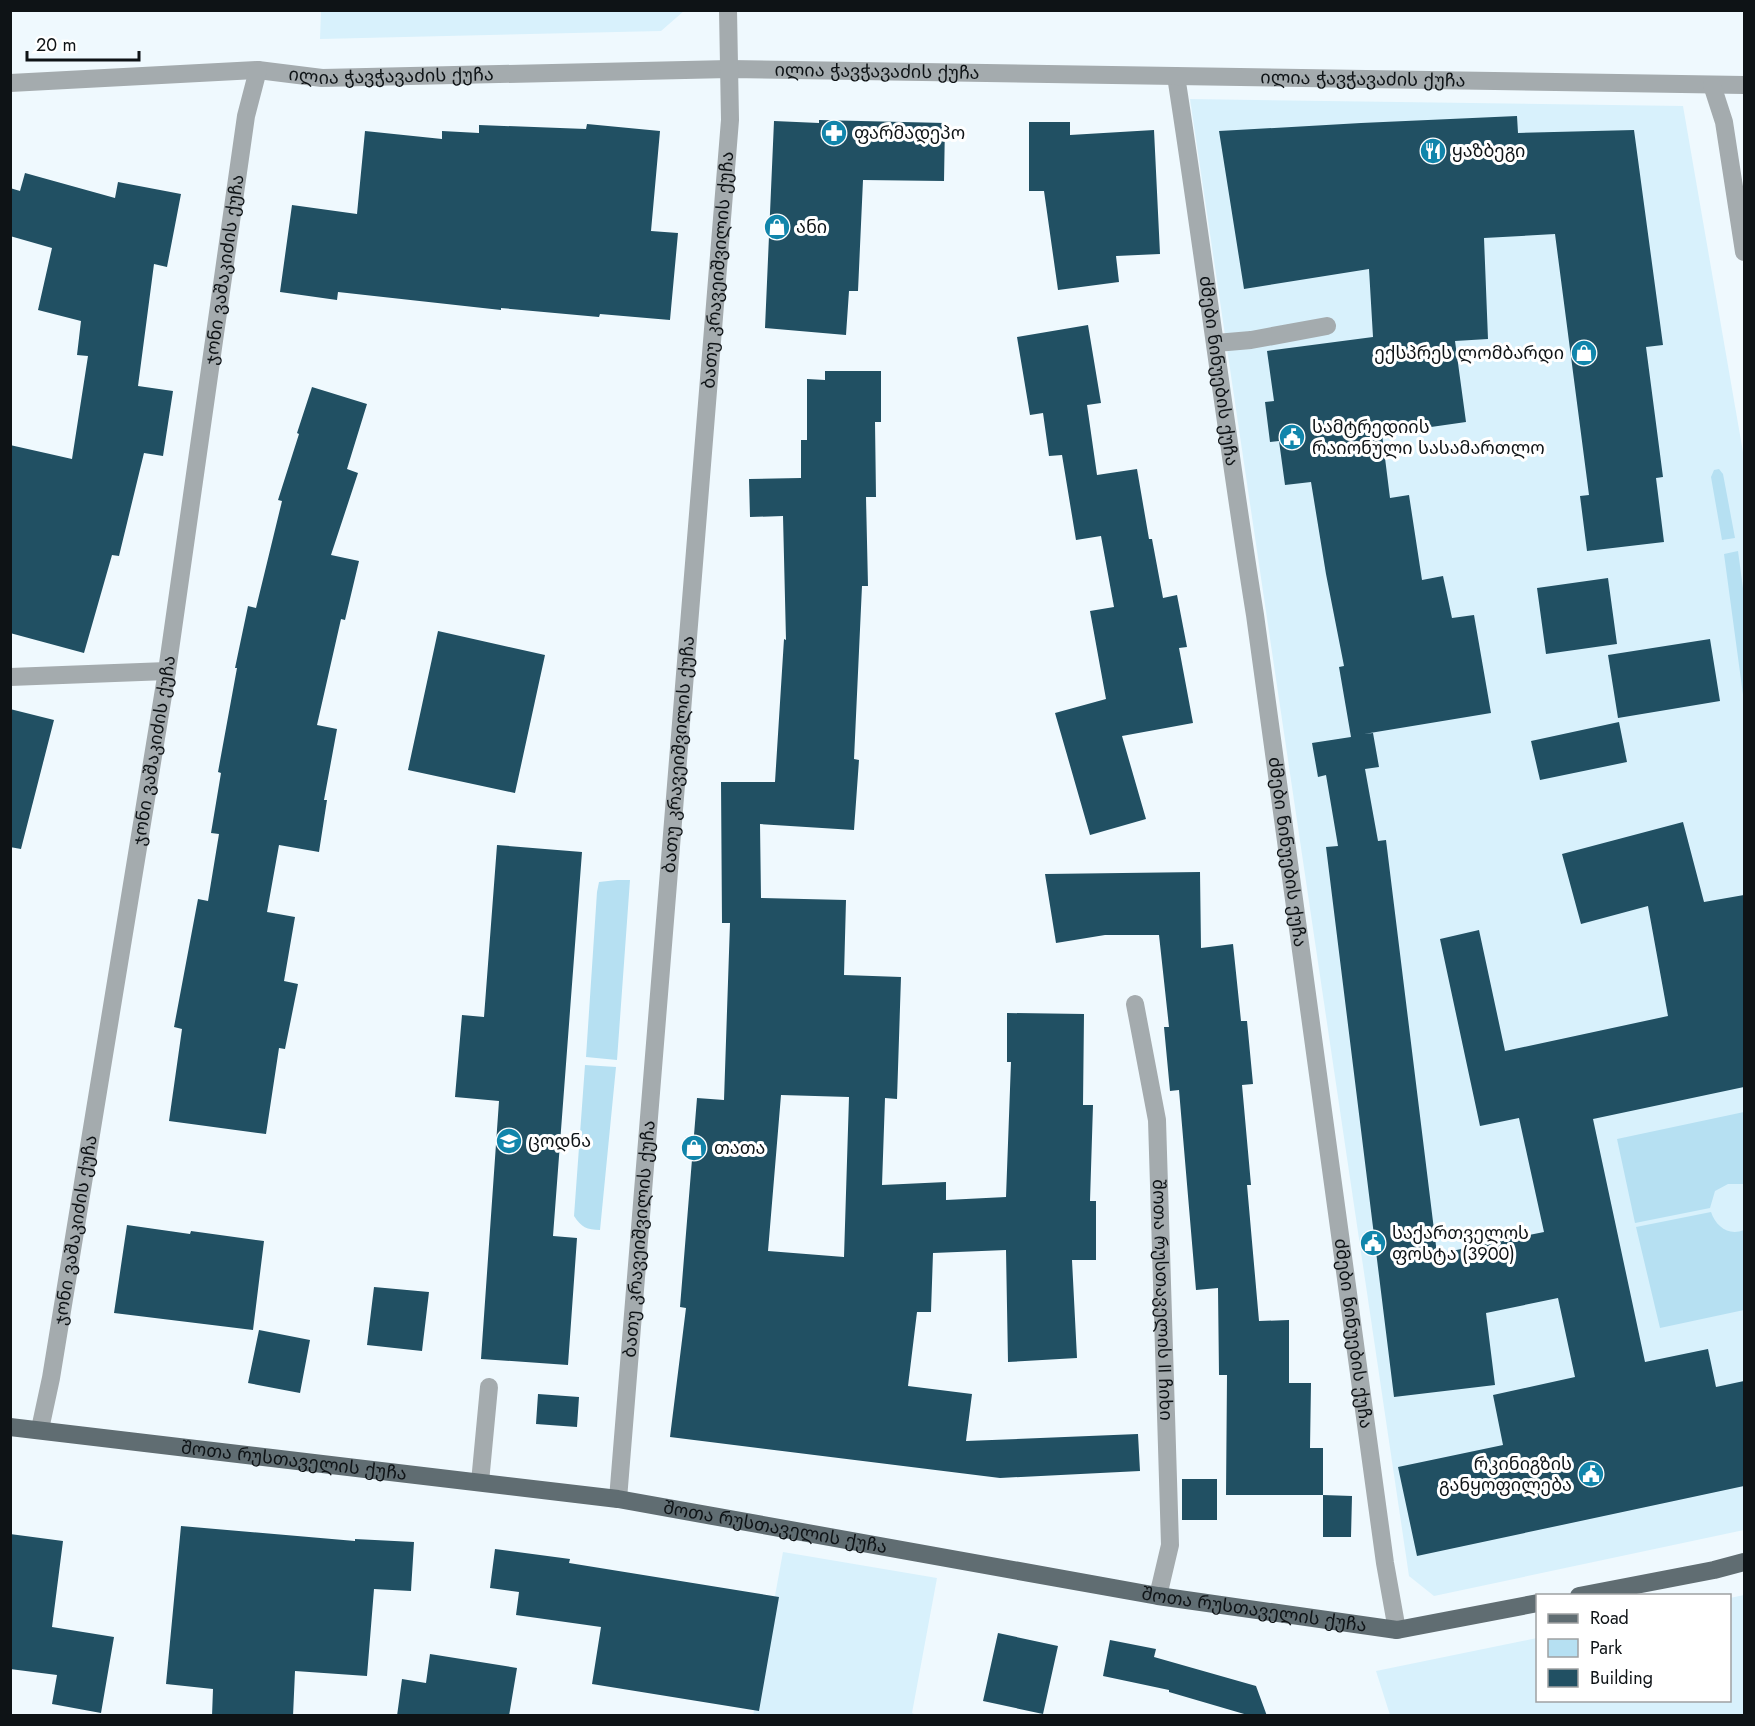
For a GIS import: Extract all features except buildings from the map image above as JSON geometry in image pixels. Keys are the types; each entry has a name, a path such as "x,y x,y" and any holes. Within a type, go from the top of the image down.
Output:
{"main road":[{"name":"შოთა რუსთაველის ქუჩა","path":"10,1426 618,1499 1158,1596 1397,1630 1536,1603"},
{"path":"1589,1594 1744,1562"}],"street":[{"name":"ბათუ კრავეიშვილის ქუჩა","path":"618,1499 730,120 728,10"},
{"name":"ილია ჭავჭავაძის ქუჩა","path":"10,83 258,70 322,78 729,69 1744,85"},
{"name":"ჯონი ვაშაკიძის ქუჩა","path":"40,1429 51,1378 167,671 246,116 258,70"},
{"name":"ძმები ნინუების ქუჩა","path":"1176,76 1216,343 1234,486 1255,615 1385,1563 1397,1630"},
{"path":"1712,85 1724,122 1744,252"},
{"path":"1216,343 1251,340 1327,326"},
{"path":"10,677 167,671"},
{"name":"შოთა რუსთაველის II ჩიხი","path":"1135,1004 1156,1120 1170,1545 1158,1596"},
{"path":"480,1482 489,1387"}],"shaded area":[{"path":"321,10 684,11 661,31 320,39"},
{"path":"1190,99 1683,106 1744,458 1744,1530 1434,1596 1409,1576"},
{"path":"783,1552 937,1578 912,1713 916,1715 753,1716"},
{"path":"1744,1595 1744,1715 1390,1715 1376,1671 1536,1638 1536,1702 1731,1702 1731,1598"}],"green space":[{"path":"1719,469 1723,474 1735,538 1722,540 1711,477 1714,470"},
{"path":"1738,551 1744,596 1744,702 1724,554"},
{"path":"630,880 617,1060 586,1057 597,892 599,882"},
{"path":"585,1065 616,1067 600,1230 585,1227 574,1216"},
{"path":"1744,1112 1744,1184 1728,1184 1715,1191 1710,1208 1635,1223 1617,1139"},
{"path":"1711,1212 1716,1222 1724,1229 1733,1232 1744,1230 1744,1310 1660,1328 1636,1227"}],"place":[{"name":"ფარმადეპო","path":"834,133"},
{"name":"ყაზბეგი","path":"1433,151"},
{"name":"ანი","path":"777,227"},
{"name":"ექსპრეს ლომბარდი","path":"1584,353"},
{"name":"სამტრედიის რაიონული სასამართლო","path":"1292,437"},
{"name":"ცოდნა","path":"509,1141"},
{"name":"თათა","path":"694,1148"},
{"name":"საქართველოს ფოსტა (3900)","path":"1373,1243"},
{"name":"რკინიგზის განყოფილება","path":"1591,1474"}]}
